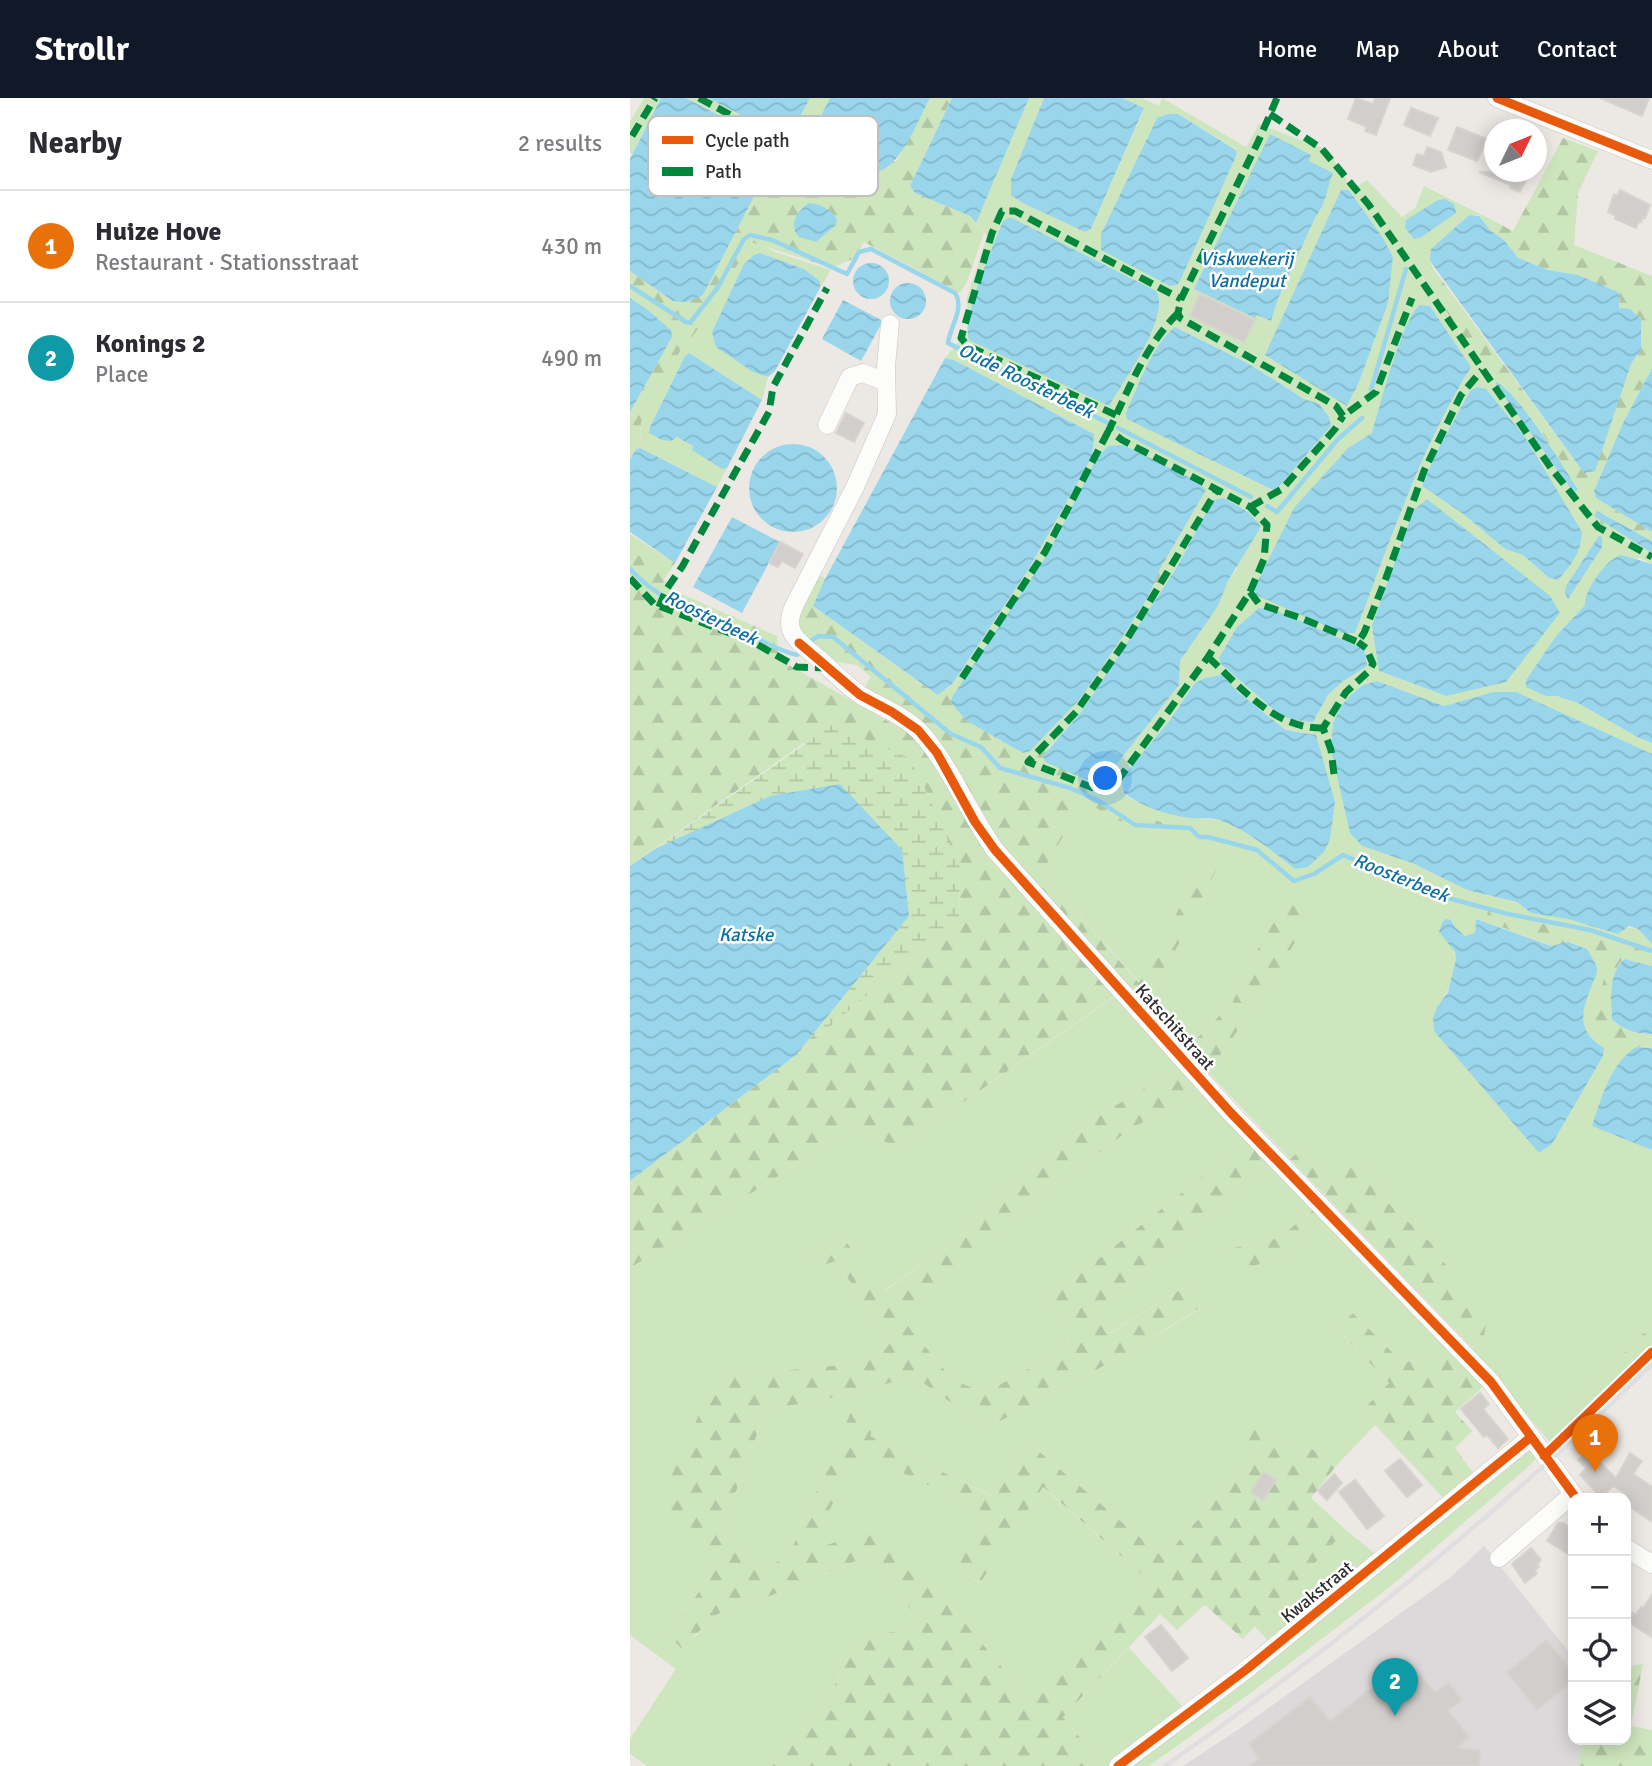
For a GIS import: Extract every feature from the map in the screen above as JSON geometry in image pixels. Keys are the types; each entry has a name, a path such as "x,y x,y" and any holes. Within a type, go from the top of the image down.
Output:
{"street":[{"path":"1497,98 1652,160"},
{"path":"827,425 849,377 863,373 886,382 890,324"},
{"name":"Katschitstraat","path":"886,382 887,414 855,487 790,616 790,630 799,643 860,695 918,730 937,753 975,822 995,850 1240,1122 1491,1382 1572,1493"},
{"name":"Kwakstraat","path":"1118,1766 1247,1669 1531,1437"},
{"path":"1499,1558 1568,1501"},
{"path":"1631,1551 1652,1564"}],"shaded area":[{"path":"1484,1546 1568,1651 1568,1745 1582,1745 1578,1766 1183,1766 1242,1727 1451,1577"}],"green space":[{"path":"644,98 661,98 652,116 648,116 648,124 632,155 630,122"},
{"path":"687,98 708,98 743,116 721,116"},
{"path":"810,98 830,98 821,116 800,116"},
{"path":"930,98 952,98 910,186 915,193 970,216 984,233 967,282 960,293 864,242 855,258 832,268 751,242 700,327 680,351 641,422 640,448 636,449 630,460 630,412 672,336 671,330 630,298 630,271 673,301 703,295 754,196 878,196 878,154 896,162"},
{"path":"1029,98 1044,98 1011,179 1084,232 1091,229 1142,114 1143,108 1122,98 1142,98 1159,106 1162,98 1246,147 1259,124 1328,150 1352,189 1367,180 1402,217 1415,208 1424,186 1482,215 1468,215 1452,231 1430,261 1432,267 1421,276 1489,373 1504,386 1539,428 1581,489 1593,515 1652,556 1652,564 1639,558 1585,605 1556,636 1526,680 1546,696 1557,696 1578,703 1652,743 1652,754 1493,692 1444,706 1377,681 1362,846 1412,863 1467,890 1517,902 1531,913 1638,929 1652,944 1652,952 1488,910 1486,921 1552,946 1476,919 1475,933 1465,936 1451,920 1439,932 1452,947 1456,965 1452,980 1437,1007 1603,1048 1587,1032 1583,1015 1596,975 1568,942 1587,949 1607,962 1594,1027 1634,1047 1652,1046 1636,1047 1592,1125 1652,1150 1652,1325 1543,1434 1472,1348 1484,1336 1452,1274 1431,1243 1390,1205 1369,1163 1332,1180 1300,1150 1290,1159 1208,1072 1261,998 1315,908 1286,892 1232,1003 1186,1049 1149,1002 1223,855 1211,849 1140,983 1042,873 1079,806 1094,806 1108,817 1167,837 1188,832 1126,810 1102,783 1179,685 1180,661 1218,606 1228,581 1237,569 1248,512 1224,498 1213,500 1177,567 1160,569 1206,490 1108,446 1096,459 1049,552 979,659 973,653 1028,570 1092,457 1094,434 954,360 945,358 966,333 969,340 1003,221 969,313 966,301 987,236 976,223","holes":["1178,114 1236,149 1237,154 1177,285 1101,250 1101,234 1157,118","1311,155 1308,161 1332,173 1324,201 1278,299 1271,321 1257,315 1255,317 1194,289","1349,190 1393,257 1388,303 1359,382 1347,406 1338,198 1341,191","1175,327 1249,364 1304,399 1319,404 1275,491 1149,429","1404,331 1471,367 1421,463 1355,632 1348,448 1372,433","1496,382 1538,429 1578,489 1576,492 1571,489","1470,391 1558,580 1549,578 1523,555 1505,549 1462,513 1422,486 1436,453","1372,626 1445,696 1379,671","1221,664 1367,666 1328,695 1313,722 1279,714","1222,675 1238,692 1287,730 1316,735 1321,758 1295,869 1250,834 1220,820 1187,817 1132,800 1124,794 1122,782 1130,768 1170,720 1195,683"]},
{"path":"1563,138 1598,151 1578,193 1574,245 1652,276 1652,368 1623,423 1594,491 1596,498 1652,532 1652,541 1597,511 1652,553 1652,556 1594,519 1591,506 1539,428 1504,386 1489,373 1421,275 1432,267 1584,473 1631,364 1641,349 1641,318 1619,308 1618,292 1578,275 1548,270 1517,258 1504,240 1490,230 1479,216 1482,215 1513,231 1539,182 1547,182 1547,168"},
{"path":"751,241 775,252 831,270 820,288 820,281 804,269 760,253 753,372 768,377 762,400 689,353 685,356 649,432 683,439 722,469 727,468 717,487 640,448 641,422 680,350 700,327"},
{"path":"630,534 675,563 664,580 677,592 777,636 778,659 898,727 906,710 864,688 871,677 857,665 830,661 795,628 797,610 818,573 825,579 814,607 938,695 953,683 973,653 979,659 952,697 994,736 1023,753 1116,643 1147,595 1159,569 1177,567 1082,711 1048,749 1094,783 1102,783 1126,810 1190,832 1167,837 1108,817 1094,806 1080,806 1042,873 1139,983 1211,849 1224,855 1149,1002 1114,996 897,1149 859,1126 630,1268 630,1181 796,1055 959,918 960,868 804,743 630,866"},
{"path":"832,725 907,757 919,775 960,867 959,918 796,1055 909,916 655,849"},
{"path":"1286,891 1316,908 1261,998 1208,1072 1186,1049 1232,1003"},
{"path":"1488,910 1652,952 1652,966 1623,959 1618,965 1613,980 1611,1003 1612,1019 1630,1031 1652,1034 1652,1046 1634,1047 1597,1040 1594,1027 1607,962 1587,949 1569,942 1552,946 1486,921"},
{"path":"1115,996 1180,1068 1101,1114 985,1207 956,1241 883,1291 843,1238 804,1258 811,1268 836,1261 891,1342 879,1357 831,1366 716,1377 721,1562 668,1634 693,1638 718,1614 753,1603 868,1556 920,1621 912,1632 885,1633 860,1644 847,1660 832,1690 812,1720 772,1766 647,1766 630,1754 630,1739 676,1669 630,1635 630,1268 859,1126 897,1149"},
{"path":"1180,1068 1203,1093 1133,1127 1039,1199 902,1319 953,1380 985,1393 1069,1346 1067,1326 1047,1300 1248,1140 1272,1166 1091,1314 1109,1334 1188,1285 1201,1307 1124,1355 987,1428 912,1375 863,1392 766,1410 722,1529 759,1568 788,1558 851,1412 876,1422 870,1436 991,1496 1028,1442 1164,1558 1259,1451 1241,1433 1258,1413 1280,1439 1301,1451 1312,1449 1336,1466 1311,1498 1346,1530 1243,1639 1205,1605 1177,1630 1160,1614 1063,1717 1103,1766 772,1766 812,1720 832,1690 847,1660 860,1644 885,1633 912,1632 920,1621 868,1556 753,1603 718,1614 681,1648 668,1634 721,1562 660,1501 716,1377 831,1366 879,1357 891,1342 836,1261 810,1269 804,1258 843,1238 884,1291 956,1241 985,1207 1101,1114","holes":["861,1453 989,1514 956,1569 980,1583 1043,1487 1146,1578 1033,1704 897,1542 886,1547 875,1529 806,1552"]},
{"path":"1203,1093 1248,1140 1047,1300 1067,1326 1069,1346 985,1393 953,1380 901,1319 1039,1199 1133,1127"},
{"path":"1300,1150 1332,1180 1350,1161 1369,1163 1390,1205 1431,1243 1452,1274 1487,1316 1484,1336 1472,1348 1290,1159"},
{"path":"1272,1166 1313,1210 1279,1238 1224,1250 1269,1262 1285,1258 1325,1222 1447,1347 1429,1356 1403,1363 1353,1313 1337,1329 1389,1383 1362,1411 1375,1425 1336,1466 1312,1449 1301,1451 1280,1439 1257,1414 1260,1450 1164,1558 1028,1442 992,1496 869,1436 851,1413 788,1558 759,1568 722,1529 766,1410 863,1392 912,1375 987,1428 1124,1355 1201,1308 1188,1285 1108,1334 1091,1314"},
{"path":"1313,1210 1325,1222 1285,1258 1227,1272 1224,1250 1279,1238"},
{"path":"1353,1313 1403,1363 1429,1356 1447,1347 1484,1386 1455,1412 1472,1431 1455,1448 1477,1478 1448,1503 1362,1411 1389,1383 1337,1329"},
{"path":"1652,1325 1652,1355 1556,1450 1543,1434"},
{"path":"1531,1449 1537,1457 1530,1465 1391,1586 1149,1766 1128,1766 1525,1451"},
{"path":"861,1452 989,1514 957,1569 979,1583 1042,1487 1146,1578 1034,1705 897,1543 886,1548 805,1552"},
{"path":"1346,1530 1379,1557 1271,1645 1255,1626"},
{"path":"1129,1648 1186,1710 1110,1766 1103,1766 1063,1717"},
{"path":"1643,1664 1631,1726 1631,1682 1631,1666"},
{"path":"1631,1726 1652,1730 1652,1766 1578,1766 1582,1745 1631,1745"}],"water":[{"path":"661,98 686,98 721,116 652,116"},
{"path":"708,98 810,98 800,116 743,116"},
{"path":"830,98 930,98 900,154 883,170 878,171 878,116 821,116"},
{"path":"952,98 1029,98 976,223 970,216 915,193 910,186"},
{"path":"1044,98 1122,98 1144,108 1091,229 1085,232 1011,195 1011,179"},
{"path":"1178,114 1236,150 1237,154 1180,281 1177,285 1170,286 1101,250 1101,234 1157,118"},
{"path":"648,124 648,196 754,196 703,295 687,302 673,301 630,271 630,159"},
{"name":"Viskwekerij Vandeput","path":"1270,134 1311,155 1309,161 1333,173 1322,207 1278,299 1271,321 1257,315 1255,318 1194,289"},
{"path":"1341,190 1349,190 1393,257 1388,303 1359,382 1347,406 1265,355"},
{"path":"1445,199 1454,204 1456,213 1420,238 1414,239 1405,228 1406,220 1438,200"},
{"path":"809,203 825,208 837,219 836,225 816,242 799,237 794,228 795,218"},
{"path":"1469,215 1479,216 1518,258 1548,270 1578,275 1618,292 1619,308 1630,309 1641,319 1641,349 1631,364 1595,471 1584,473 1430,261 1431,249"},
{"path":"1008,218 1156,291 1159,302 1152,332 1109,406 969,340 969,316 973,299 1003,221"},
{"path":"760,253 804,269 820,281 820,288 775,371 768,377 753,372 716,347 712,332 744,264"},
{"path":"871,263 884,268 889,281 884,294 871,299 858,294 853,281 858,268"},
{"path":"908,283 921,288 926,301 921,314 908,319 895,314 890,301 895,288"},
{"path":"630,298 671,330 672,337 630,412"},
{"path":"843,300 883,321 861,361 822,339"},
{"path":"1420,305 1430,306 1471,367 1421,463 1355,633 1342,633 1256,595 1255,587 1294,508 1348,448 1372,433 1399,344 1413,313"},
{"path":"1175,327 1249,364 1304,399 1319,404 1329,417 1331,426 1275,491 1127,419 1126,413 1146,367 1160,344"},
{"path":"689,353 762,400 727,468 722,469 677,437 671,441 662,440 649,433 685,356"},
{"path":"945,358 954,360 1094,434 1092,457 1028,570 953,683 938,695 813,606"},
{"path":"1652,368 1652,532 1596,498 1594,491 1623,423"},
{"path":"1496,382 1528,414 1578,489 1576,492 1571,489"},
{"path":"1477,387 1486,389 1525,437 1582,532 1571,564 1558,580 1549,578 1523,555 1505,549 1462,513 1422,486 1436,453 1470,391"},
{"path":"784,444 802,444 818,451 830,463 837,479 837,497 830,513 818,525 802,532 784,532 768,525 756,513 749,497 749,479 756,463 768,451"},
{"path":"1123,445 1197,481 1206,490 1160,569 1148,597 1080,699 1030,751 1023,753 967,721 951,703 952,697 1049,552 1096,459 1108,446"},
{"path":"640,448 717,487 675,563 630,532 630,460 636,449"},
{"path":"1224,498 1248,512 1260,525 1259,530 1228,581 1218,606 1180,661 1179,685 1102,783 1094,783 1045,762 1043,756 1082,711 1177,567 1213,500"},
{"path":"1427,499 1550,596 1560,613 1506,682 1446,696 1379,671 1372,626 1413,511"},
{"path":"1597,511 1652,541 1652,553 1594,516"},
{"path":"732,517 780,542 742,613 693,587"},
{"path":"1599,536 1602,537 1602,547 1568,599 1566,586"},
{"path":"1621,555 1652,564 1652,743 1578,703 1557,696 1546,696 1526,687 1526,680 1556,636 1585,605 1588,592 1597,576"},
{"path":"1259,608 1277,611 1364,649 1367,666 1328,695 1313,722 1294,720 1279,714 1221,664 1219,658 1237,627"},
{"path":"1222,675 1238,692 1286,730 1316,735 1335,802 1330,839 1324,852 1308,867 1295,869 1232,825 1164,812 1124,793 1122,782 1130,768 1170,720 1195,683"},
{"path":"1377,681 1444,706 1493,692 1516,692 1652,754 1652,944 1638,929 1629,926 1618,934 1568,919 1531,913 1517,902 1467,890 1412,863 1362,846 1350,833 1331,750 1333,723 1342,705 1351,695 1363,685"},
{"name":"Katske","path":"840,784 902,850 909,916 796,1055 630,1181 630,866 655,849 770,796"},
{"path":"1447,919 1465,936 1475,933 1476,919 1551,946 1568,942 1587,949 1597,969 1585,1004 1583,1020 1589,1034 1604,1048 1603,1056 1552,1144 1539,1153 1434,1031 1433,1018 1448,992 1456,960 1455,952 1439,932 1443,921"},
{"path":"1624,959 1652,966 1652,1034 1630,1031 1612,1019 1613,980"},
{"path":"1636,1047 1652,1048 1652,1150 1592,1126 1613,1072"}],"building":[{"path":"1356,98 1373,104 1375,98 1390,98 1376,135 1365,131 1367,127 1348,119"},
{"path":"1600,98 1649,98 1642,116"},
{"path":"1411,108 1438,118 1430,136 1404,125"},
{"path":"1457,127 1484,138 1484,146 1477,161 1448,150"},
{"path":"1427,147 1441,152 1446,167 1431,172 1413,165 1417,154 1424,156"},
{"path":"1504,182 1525,182 1520,192 1510,188 1511,185"},
{"path":"1620,190 1650,205 1645,218 1639,221 1636,228 1615,219 1616,216 1608,212 1614,194 1617,196"},
{"path":"1200,294 1255,320 1244,342 1190,316"},
{"path":"846,413 864,423 854,442 836,433"},
{"path":"780,542 803,554 795,568 782,561 778,567 769,563"},
{"path":"1480,1393 1489,1404 1483,1409 1508,1439 1498,1448 1487,1435 1484,1437 1461,1409"},
{"path":"1588,1451 1616,1478 1630,1453 1642,1461 1633,1474 1652,1487 1652,1522 1631,1507 1631,1493 1624,1493 1613,1486 1606,1493 1596,1493 1580,1475 1586,1468 1578,1460"},
{"path":"1400,1459 1422,1485 1407,1497 1385,1471"},
{"path":"1264,1472 1276,1480 1263,1500 1251,1492"},
{"path":"1334,1474 1342,1483 1327,1500 1318,1491"},
{"path":"1355,1480 1384,1516 1367,1529 1339,1492"},
{"path":"1558,1523 1568,1526 1568,1554 1547,1541"},
{"path":"1531,1548 1541,1560 1535,1570 1537,1573 1525,1583 1512,1564"},
{"path":"1652,1595 1652,1637 1631,1624 1633,1613 1636,1615 1641,1607 1643,1608"},
{"path":"1161,1625 1188,1658 1172,1671 1145,1637"},
{"path":"1547,1640 1568,1667 1568,1685 1537,1710 1507,1672"},
{"path":"1407,1659 1435,1693 1449,1683 1462,1700 1448,1710 1469,1737 1456,1748 1480,1750 1479,1766 1250,1766 1259,1759 1249,1744 1310,1697 1330,1721"}],"waterway":[{"name":"Oude Roosterbeek","path":"630,286 690,323 718,287 744,239 750,235 772,240 847,274 859,252 871,249 955,293 958,311 948,343 1108,423"},
{"name":"Oude Roosterbeek","path":"1371,390 1406,269"},
{"name":"Oude Roosterbeek","path":"1267,506 1277,512 1338,439 1362,418"},
{"name":"Oude Roosterbeek","path":"1118,428 1251,497"},
{"name":"Roosterbeek","path":"630,569 654,590 680,605 782,650 797,655 799,653"},
{"name":"Roosterbeek","path":"807,643 819,636 833,637 951,734 981,747 1000,768 1070,788 1099,801 1135,825 1190,828 1199,837 1257,850 1294,881 1314,874 1343,855 1440,896 1508,914 1590,930 1652,951"}],"railway":[{"path":"1165,1766 1293,1673 1417,1575 1537,1472 1652,1364"}],"marked path":[{"path":"632,136 655,98"},
{"path":"699,98 733,116"},
{"path":"1277,98 1181,299 1178,313 1180,318 1336,406 1343,416 1376,392 1412,298"},
{"path":"1270,114 1322,149 1369,205 1551,468 1598,527 1652,557"},
{"path":"1116,415 968,346 961,338 992,233 1002,211 1015,211 1181,299"},
{"path":"659,607 666,590 682,567 769,412 773,387 827,288"},
{"path":"1178,313 1147,354 1109,430 1122,440 1250,507 1267,525 1264,559 1250,592 1208,657 1113,787 1101,791 1028,762 1076,712 1127,639 1217,490"},
{"path":"1250,592 1259,604 1358,642 1386,578 1424,471 1461,395 1482,370"},
{"path":"1250,507 1282,489 1335,429 1343,416"},
{"path":"962,678 1045,552 1109,430"},
{"path":"630,578 654,604 753,642 797,667 826,668"},
{"path":"1334,774 1331,750 1323,728 1346,692 1373,664 1366,648 1358,642"},
{"path":"1208,657 1246,693 1274,714 1289,722 1323,728"}],"cycle path":[{"path":"1497,98 1652,160"},
{"path":"799,643 860,695 918,730 937,753 975,822 995,850 1231,1113 1491,1382 1572,1493"},
{"path":"1544,1456 1652,1352"},
{"path":"1118,1766 1247,1669 1531,1437"}],"place":[{"name":"Huize Hove","path":"1595,1472"},
{"name":"Konings 2","path":"1395,1716"}]}
